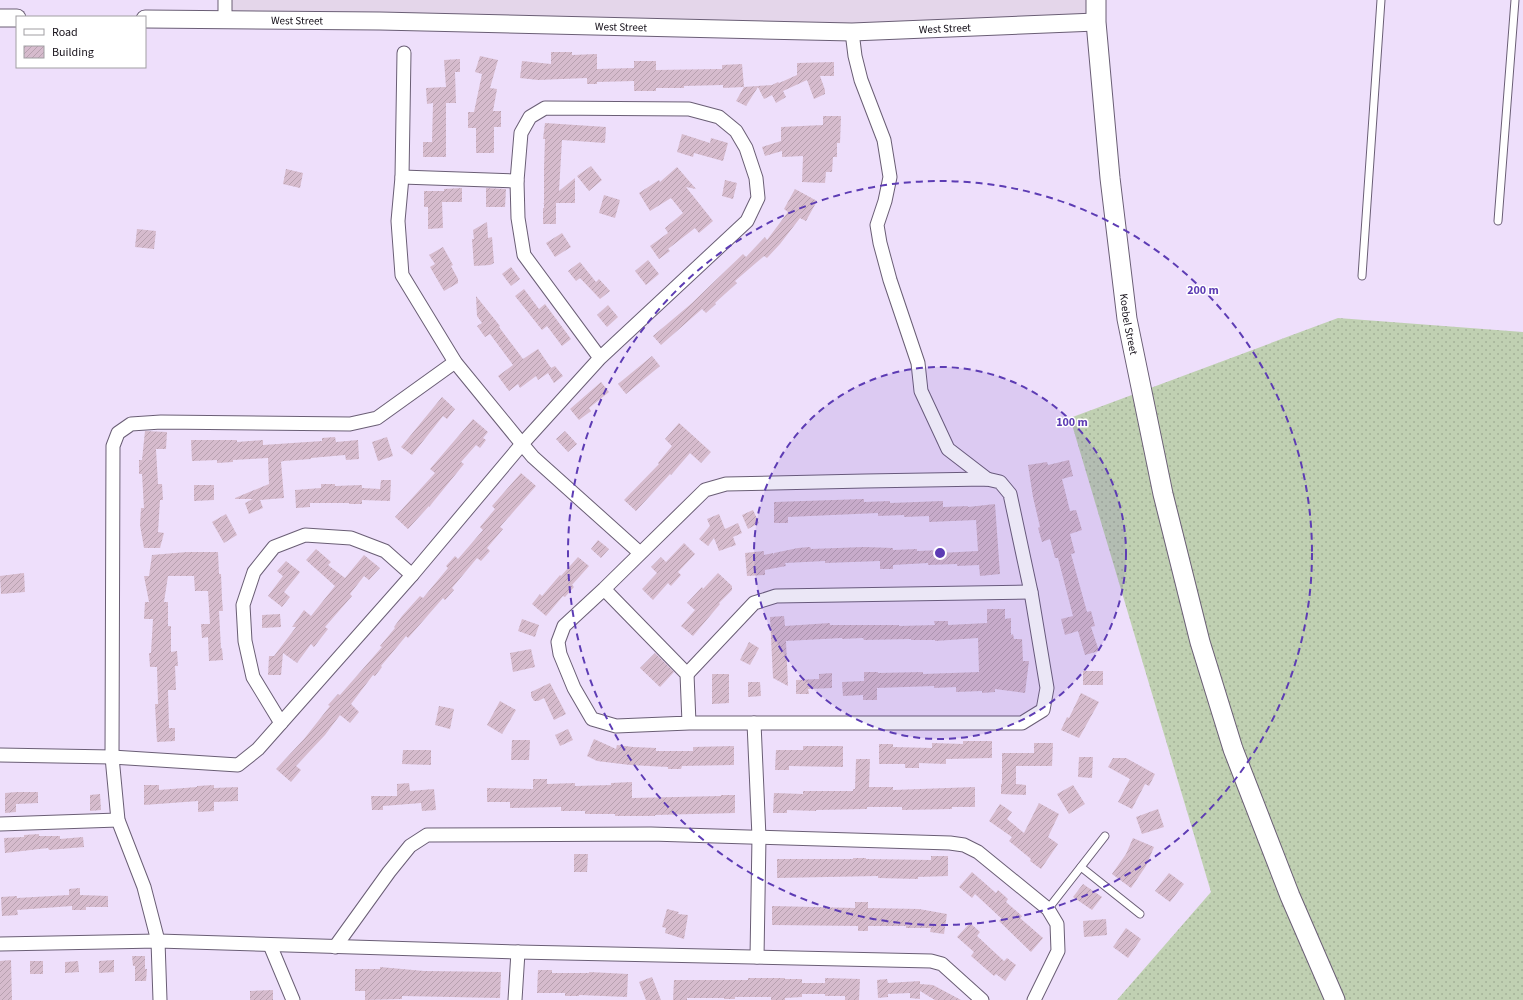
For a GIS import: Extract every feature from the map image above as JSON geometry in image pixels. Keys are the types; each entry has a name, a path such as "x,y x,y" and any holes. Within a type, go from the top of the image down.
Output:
{"main road":[{"name":"Koebel Street","path":"1096,0 1096,22 1110,178 1127,319 1163,494 1200,642 1233,750 1290,896 1335,1000"}],"street":[{"path":"225,0 225,19"},
{"path":"0,18 16,18"},
{"name":"West Street","path":"146,18 388,21 852,32 1096,22"},
{"path":"852,32 855,56 861,80 884,140 890,177 885,201 877,225 880,243 890,280 918,363 921,391 948,449 987,479"},
{"path":"404,53 402,177 398,221 402,275 455,362 533,457 640,553"},
{"path":"0,755 112,757 238,765 258,749 412,574 522,444 600,358 746,221 758,198 756,178 746,148 736,131 719,117 690,109 545,108 530,117 521,133 517,181 518,218 524,255 600,358"},
{"path":"402,177 517,181"},
{"path":"160,1000 158,940 144,887 118,820 112,757 113,446 118,433 130,424 161,422 350,424 377,418 455,362"},
{"path":"987,479 1000,482 1010,494 1031,592 1047,688 1043,710 1022,723 688,723 616,726 592,719 574,688 560,654 558,642 564,626 604,590 640,553 705,490 726,484 987,479"},
{"path":"281,723 253,677 245,641 243,605 254,572 274,547 305,535 352,538 385,551 412,574"},
{"path":"604,590 687,674 688,723"},
{"path":"687,674 754,604 776,596 1031,592"},
{"path":"754,723 759,837 757,958"},
{"path":"0,824 118,820"},
{"path":"335,947 389,872 410,846 427,835 650,834 950,843 964,845 978,852 1048,909 1057,924 1058,951 1034,1000"},
{"path":"0,944 158,940 270,945 518,952 931,961 942,964 982,1000"},
{"path":"270,945 292,1000"},
{"path":"515,1000 518,952"}],"lane":[{"path":"1362,276 1381,0"},
{"path":"1498,221 1515,0"},
{"path":"1048,909 1105,836"},
{"path":"1081,867 1140,914"}],"shaded area":[{"path":"225,0 1096,0 1096,22 969,27 225,19"}],"green space":[{"path":"1338,318 1523,332 1523,1000 1117,1000 1211,892 1070,418"}],"building":[{"path":"551,52 572,52 572,55 597,54 597,69 634,68 634,61 656,61 656,70 722,69 722,65 742,64 744,87 723,88 723,85 684,86 684,88 656,88 656,91 634,91 634,81 597,82 597,84 587,84 587,78 538,80 520,78 522,61 551,64"},
{"path":"480,56 498,60 490,88 497,89 493,111 501,111 501,127 494,127 494,153 476,153 476,128 468,128 468,112 474,112 482,74 475,72"},
{"path":"460,59 460,72 455,72 456,103 446,103 446,157 423,157 423,142 432,142 433,103 427,104 426,88 446,87 444,60"},
{"path":"834,62 834,76 820,76 825,94 814,99 807,80 783,91 786,97 776,103 772,95 764,99 758,87 746,106 736,101 744,87 772,85 797,75 797,63"},
{"path":"823,116 841,116 840,143 837,143 837,157 833,157 832,172 826,172 825,183 802,182 803,156 782,157 782,151 765,156 762,147 781,141 781,127 823,125"},
{"path":"545,123 606,127 605,143 562,140 559,191 575,178 575,203 556,203 556,224 543,224 545,139 543,139"},
{"path":"682,134 710,143 711,138 728,143 723,161 694,153 693,157 677,152"},
{"path":"591,166 602,180 589,191 577,176"},
{"path":"677,167 696,189 686,187 713,221 699,233 695,228 668,249 670,251 659,259 650,246 668,233 665,228 683,213 671,198 650,211 639,193 659,180 660,182"},
{"path":"286,169 303,173 300,188 283,184"},
{"path":"725,180 737,183 733,199 722,196"},
{"path":"462,188 462,202 442,202 443,228 428,229 428,207 424,207 424,191 444,191 444,189"},
{"path":"486,188 506,189 505,207 486,207"},
{"path":"795,189 817,201 806,221 800,218 767,258 764,256 735,281 737,283 706,313 702,309 661,345 653,336 692,303 743,254 746,257 765,237 767,240 788,212 784,209"},
{"path":"604,195 620,200 615,218 599,213"},
{"path":"487,222 488,238 492,237 494,263 490,265 474,266 472,239 474,239 473,230"},
{"path":"137,229 156,231 154,249 135,247"},
{"path":"562,233 571,247 555,257 546,243"},
{"path":"443,247 453,265 451,266 458,279 458,283 444,291 430,267 435,264 429,255"},
{"path":"648,260 659,274 646,285 635,271"},
{"path":"580,262 596,282 599,279 610,291 600,299 580,278 576,281 568,271"},
{"path":"511,267 520,279 511,286 502,274"},
{"path":"524,289 539,309 545,304 571,339 562,346 547,326 542,330 515,296"},
{"path":"476,296 500,326 499,327 523,359 538,349 551,368 555,366 563,376 554,383 548,373 538,380 536,376 520,388 518,384 509,391 498,376 513,365 490,334 485,337 477,326 482,323 477,316"},
{"path":"608,305 618,317 607,327 597,315"},
{"path":"652,356 660,366 626,394 618,384"},
{"path":"601,382 609,392 589,408 591,411 579,420 570,409"},
{"path":"442,397 455,409 447,419 443,416 412,455 401,447"},
{"path":"473,419 488,432 483,438 486,440 480,448 476,445 461,462 464,464 429,507 408,529 395,517 435,473 430,469"},
{"path":"679,423 711,452 701,463 690,453 636,511 624,500 659,464 658,463 672,446 665,439"},
{"path":"145,431 167,432 166,449 156,449 158,484 162,484 163,500 160,500 158,532 164,533 160,548 144,548 140,525 141,508 144,508 142,474 139,474 139,460 142,460"},
{"path":"565,431 577,444 568,452 556,439"},
{"path":"335,437 336,442 358,440 359,459 346,460 345,455 281,462 284,498 260,500 263,508 249,514 245,503 253,499 235,498 269,484 268,458 233,460 233,462 217,463 217,460 192,461 191,440 237,440 237,442 263,440 263,445 322,441 322,438"},
{"path":"387,437 393,456 378,461 372,442"},
{"path":"1069,460 1073,476 1062,479 1070,511 1076,510 1082,530 1070,534 1075,553 1071,554 1087,612 1091,611 1095,626 1091,627 1099,651 1085,655 1078,631 1065,635 1061,619 1073,616 1058,558 1055,558 1050,539 1042,542 1038,528 1040,527 1028,465 1047,462 1048,465"},
{"path":"521,473 536,486 500,527 503,529 487,548 490,551 481,561 477,558 452,588 454,590 445,600 443,598 408,638 406,636 351,704 359,712 350,723 340,715 325,735 296,766 301,770 291,782 276,769 304,739 330,706 328,705 338,694 340,695 382,647 380,646 395,628 394,627 402,616 420,596 423,598 448,568 446,566 455,556 458,559 483,530 480,527 495,509 492,506"},
{"path":"381,480 391,480 390,501 362,500 362,504 310,503 310,507 296,508 295,490 321,488 321,484 335,484 335,486 362,485 362,488 380,489"},
{"path":"194,485 214,485 214,500 194,501"},
{"path":"864,499 864,502 890,501 890,503 943,501 943,507 968,507 995,504 1000,574 980,576 979,565 928,565 928,563 893,565 893,569 880,569 880,561 825,563 825,561 785,563 786,566 765,570 765,575 747,576 745,553 764,551 764,555 773,553 774,555 774,553 810,547 811,549 864,547 893,548 893,550 917,549 917,551 940,550 940,553 978,551 976,520 929,522 929,516 878,516 878,513 788,517 788,523 774,523 774,502"},
{"path":"753,510 759,523 748,529 742,515"},
{"path":"226,514 237,535 224,543 212,522"},
{"path":"719,514 725,529 738,523 742,533 733,537 736,545 719,551 714,538 708,546 699,539 710,526 707,519"},
{"path":"598,540 609,549 601,558 591,549"},
{"path":"684,543 695,554 678,572 681,575 671,586 668,583 653,600 642,589 657,573 651,567 661,557 666,562"},
{"path":"316,549 331,562 328,565 345,578 364,555 380,568 369,580 364,576 350,594 352,596 325,627 328,629 314,647 311,644 297,663 283,653 281,675 268,675 269,656 274,656 296,627 292,627 304,610 311,616 335,586 306,560"},
{"path":"187,552 218,552 223,611 219,611 223,660 209,661 208,637 202,638 201,624 210,624 208,591 195,591 194,576 168,576 164,602 168,602 168,626 171,626 171,652 177,651 178,666 175,666 176,690 168,690 169,728 175,728 175,741 157,742 155,704 158,704 157,667 150,667 149,653 151,653 153,619 144,619 145,602 149,602 144,576 149,576 152,555"},
{"path":"578,557 589,566 572,585 574,587 565,597 563,596 546,616 532,604 540,594 542,596"},
{"path":"286,561 300,572 284,592 290,597 282,607 268,596 283,576 277,571"},
{"path":"24,573 25,592 1,594 0,576"},
{"path":"718,573 732,586 732,590 719,603 720,604 693,636 681,626 695,610 687,603"},
{"path":"987,609 1005,609 1005,619 1011,618 1011,635 1013,634 1014,639 1022,639 1023,661 1029,661 1025,693 995,689 995,692 982,693 982,691 956,692 956,687 934,688 934,686 877,688 877,700 863,700 863,695 843,696 842,682 864,681 864,672 923,672 923,674 979,672 978,638 935,641 911,639 864,640 863,638 842,638 786,641 788,686 773,678 770,617 784,616 785,626 830,623 830,625 935,625 934,621 948,621 948,625 987,623"},
{"path":"280,614 281,627 262,628 262,615"},
{"path":"522,619 539,625 535,637 518,631"},
{"path":"749,642 759,648 750,665 740,660"},
{"path":"531,649 535,667 513,672 510,653"},
{"path":"655,653 674,672 660,687 640,668"},
{"path":"1083,671 1103,671 1103,685 1083,685"},
{"path":"832,673 832,688 808,689 809,694 796,694 796,680 819,679 819,674"},
{"path":"712,674 729,674 729,703 712,704"},
{"path":"748,682 760,682 761,696 748,697"},
{"path":"550,683 566,714 554,720 544,698 534,701 531,696 531,692"},
{"path":"1081,693 1099,702 1079,738 1061,730 1067,717 1069,718"},
{"path":"500,701 516,710 502,734 487,725"},
{"path":"439,706 454,709 450,729 435,725"},
{"path":"568,729 573,740 560,746 555,735"},
{"path":"594,739 616,749 617,745 656,748 656,751 693,751 693,747 734,746 734,765 682,766 681,769 668,769 668,767 630,765 597,761 587,756"},
{"path":"512,740 530,740 529,760 511,760"},
{"path":"963,741 992,741 992,758 946,759 946,764 919,763 919,768 905,768 905,764 879,764 879,744 893,744 893,747 932,748 932,743 963,744"},
{"path":"1034,743 1053,743 1052,766 1016,766 1016,784 1026,785 1026,795 1001,794 1002,753 1034,753"},
{"path":"803,746 843,746 843,767 789,766 789,770 775,770 776,750 803,750"},
{"path":"403,750 431,750 431,765 402,764"},
{"path":"1079,757 1093,757 1092,778 1078,777"},
{"path":"1113,758 1126,758 1155,774 1149,786 1145,784 1132,809 1118,802 1130,779 1108,767"},
{"path":"856,759 870,759 869,787 893,787 893,790 975,787 975,807 902,810 902,807 867,807 867,809 816,811 787,810 787,813 773,813 774,793 803,794 803,791 853,791 853,789 855,789"},
{"path":"533,779 547,779 547,784 575,783 575,786 611,785 611,783 632,782 632,798 735,795 735,813 615,816 615,814 585,814 585,811 561,811 561,807 510,808 510,802 487,802 487,788 533,789"},
{"path":"409,783 410,791 434,789 436,810 422,811 421,803 383,806 383,810 372,810 371,796 397,796 397,784"},
{"path":"144,785 159,785 159,790 214,785 214,788 238,787 238,801 214,802 214,811 198,812 198,801 144,805"},
{"path":"1073,785 1085,804 1069,814 1057,794"},
{"path":"38,792 38,803 16,804 16,812 5,813 5,793"},
{"path":"100,794 101,810 90,811 90,795"},
{"path":"1039,803 1059,814 1048,837 1058,844 1041,869 1030,861 1031,859 1009,841 1012,837 989,821 1000,804 1012,812 1007,819 1024,833"},
{"path":"1158,809 1164,827 1142,834 1136,817"},
{"path":"39,834 39,836 60,836 60,839 83,837 84,847 49,850 48,848 5,853 4,838 24,837 24,835"},
{"path":"1133,838 1154,847 1146,866 1131,888 1112,874 1126,854"},
{"path":"574,854 588,854 587,872 574,872"},
{"path":"931,856 948,856 948,876 918,877 918,879 878,878 878,876 777,878 777,859 866,858 931,860"},
{"path":"972,872 996,893 998,890 1008,899 1006,902 1022,916 1020,918 1043,938 1031,952 999,921 1002,919 975,894 972,898 959,887"},
{"path":"1169,873 1184,884 1170,902 1155,891"},
{"path":"1083,884 1102,897 1092,910 1073,897"},
{"path":"80,888 80,895 108,896 108,907 86,907 86,910 72,910 72,906 17,910 18,915 2,916 1,897 17,896 17,898 69,895 69,889"},
{"path":"855,902 868,902 868,908 919,909 947,914 944,934 930,932 931,928 906,928 906,926 868,926 868,931 858,931 858,926 772,925 772,906 855,908"},
{"path":"667,909 679,912 678,914 688,915 684,939 665,933 666,928 662,927"},
{"path":"1106,919 1107,935 1084,937 1083,921"},
{"path":"970,923 980,932 977,936 1004,961 1007,958 1016,965 1005,981 996,974 994,976 971,956 974,952 957,937"},
{"path":"1126,928 1141,939 1128,958 1113,947"},
{"path":"132,956 145,956 145,969 147,969 146,981 135,981 135,966 133,966"},
{"path":"11,960 12,1000 0,1000 0,961"},
{"path":"114,960 114,972 99,973 99,961"},
{"path":"30,961 43,961 43,974 30,974"},
{"path":"78,961 79,972 65,973 65,962"},
{"path":"380,967 424,971 501,972 500,998 402,996 402,999 365,1000 365,991 355,991 355,969 380,969"},
{"path":"538,970 552,970 552,973 589,972 628,974 627,997 579,995 565,996 565,993 537,993"},
{"path":"652,977 661,1000 646,1000 639,982"},
{"path":"748,978 802,979 802,983 825,983 825,978 860,979 859,1000 845,1000 845,996 802,994 802,997 785,998 785,1000 771,1000 771,997 735,997 735,999 687,998 687,1000 673,1000 674,980 748,980"},
{"path":"887,979 888,983 920,981 920,984 933,985 961,1000 935,1000 920,991 920,999 910,998 910,993 888,994 888,997 878,998 877,980"},
{"path":"273,990 273,1000 250,1000 250,991"}]}
